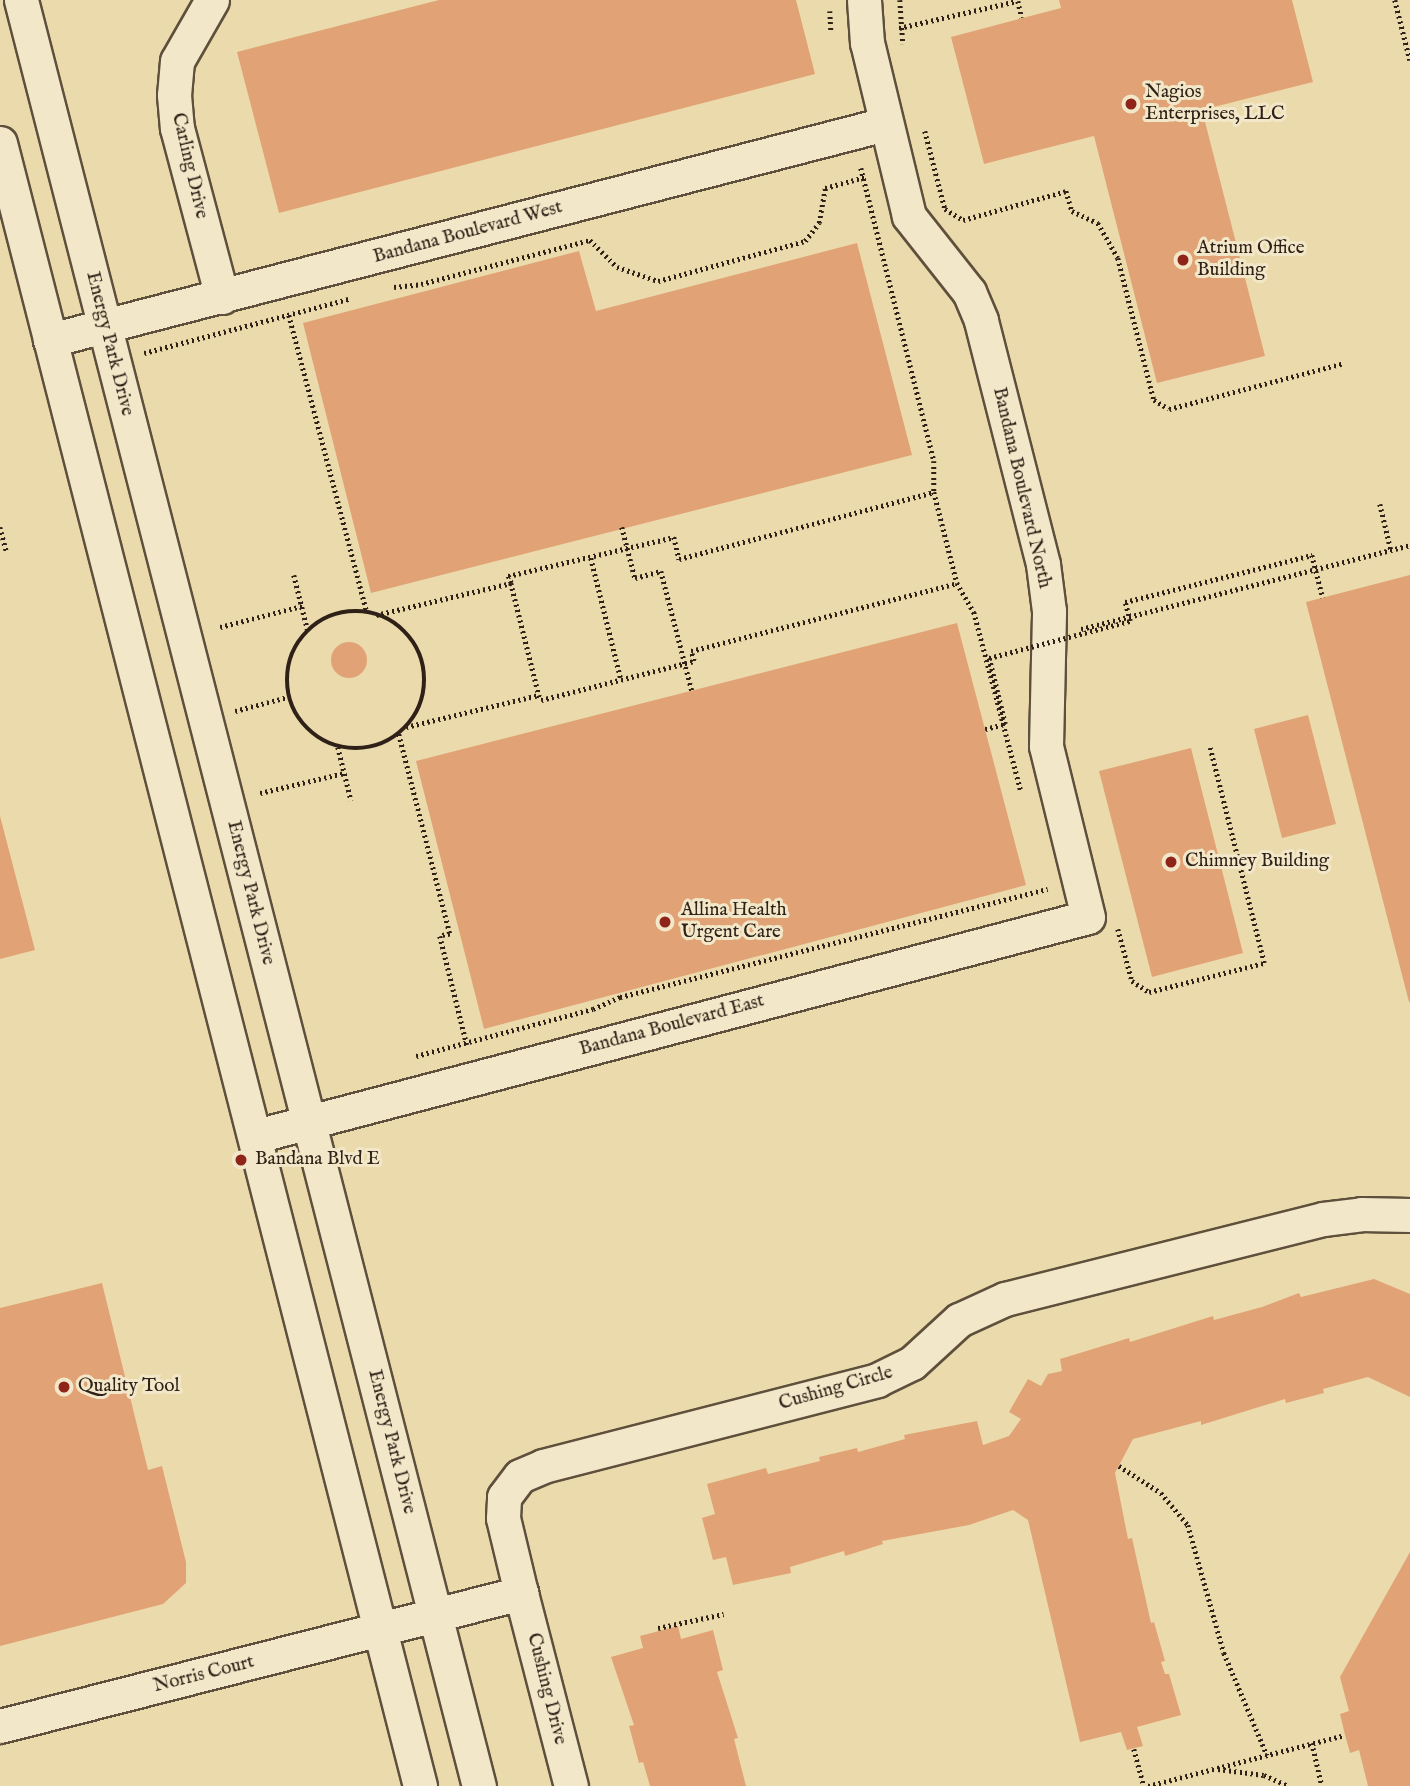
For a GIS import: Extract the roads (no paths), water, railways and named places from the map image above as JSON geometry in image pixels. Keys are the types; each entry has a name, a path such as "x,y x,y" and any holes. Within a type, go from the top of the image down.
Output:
{"street":[{"name":"Energy Park Drive","path":"21,0 309,1122 409,1624 420,1786"},
{"name":"Carling Drive","path":"212,0 177,61 174,95 177,128 222,297"},
{"name":"Bandana Boulevard North","path":"864,0 867,36 885,124 909,216 969,292 981,320 1043,565 1049,611 1046,746 1079,881 1101,916"},
{"name":"Bandana Boulevard West","path":"50,340 885,124"},
{"name":"Energy Park Drive","path":"0,142 256,1136 409,1624 479,1786"},
{"name":"Bandana Boulevard East","path":"256,1136 1101,916"},
{"name":"Cushing Circle","path":"521,1593 503,1518 504,1497 520,1476 543,1466 877,1380 912,1363 959,1320 1005,1300 1323,1220 1361,1214 1410,1215"},
{"path":"409,1624 521,1593"},
{"name":"Cushing Drive","path":"521,1593 571,1786"},
{"name":"Norris Court","path":"0,1726 409,1624"}],"place":[{"name":"Nagios Enterprises, LLC","path":"1131,104"},
{"name":"Atrium Office Building","path":"1183,260"},
{"name":"Chimney Building","path":"1171,862"},
{"name":"Allina Health Urgent Care","path":"665,922"},
{"name":"Bandana Blvd E","path":"241,1160"},
{"name":"Quality Tool","path":"64,1387"}]}
